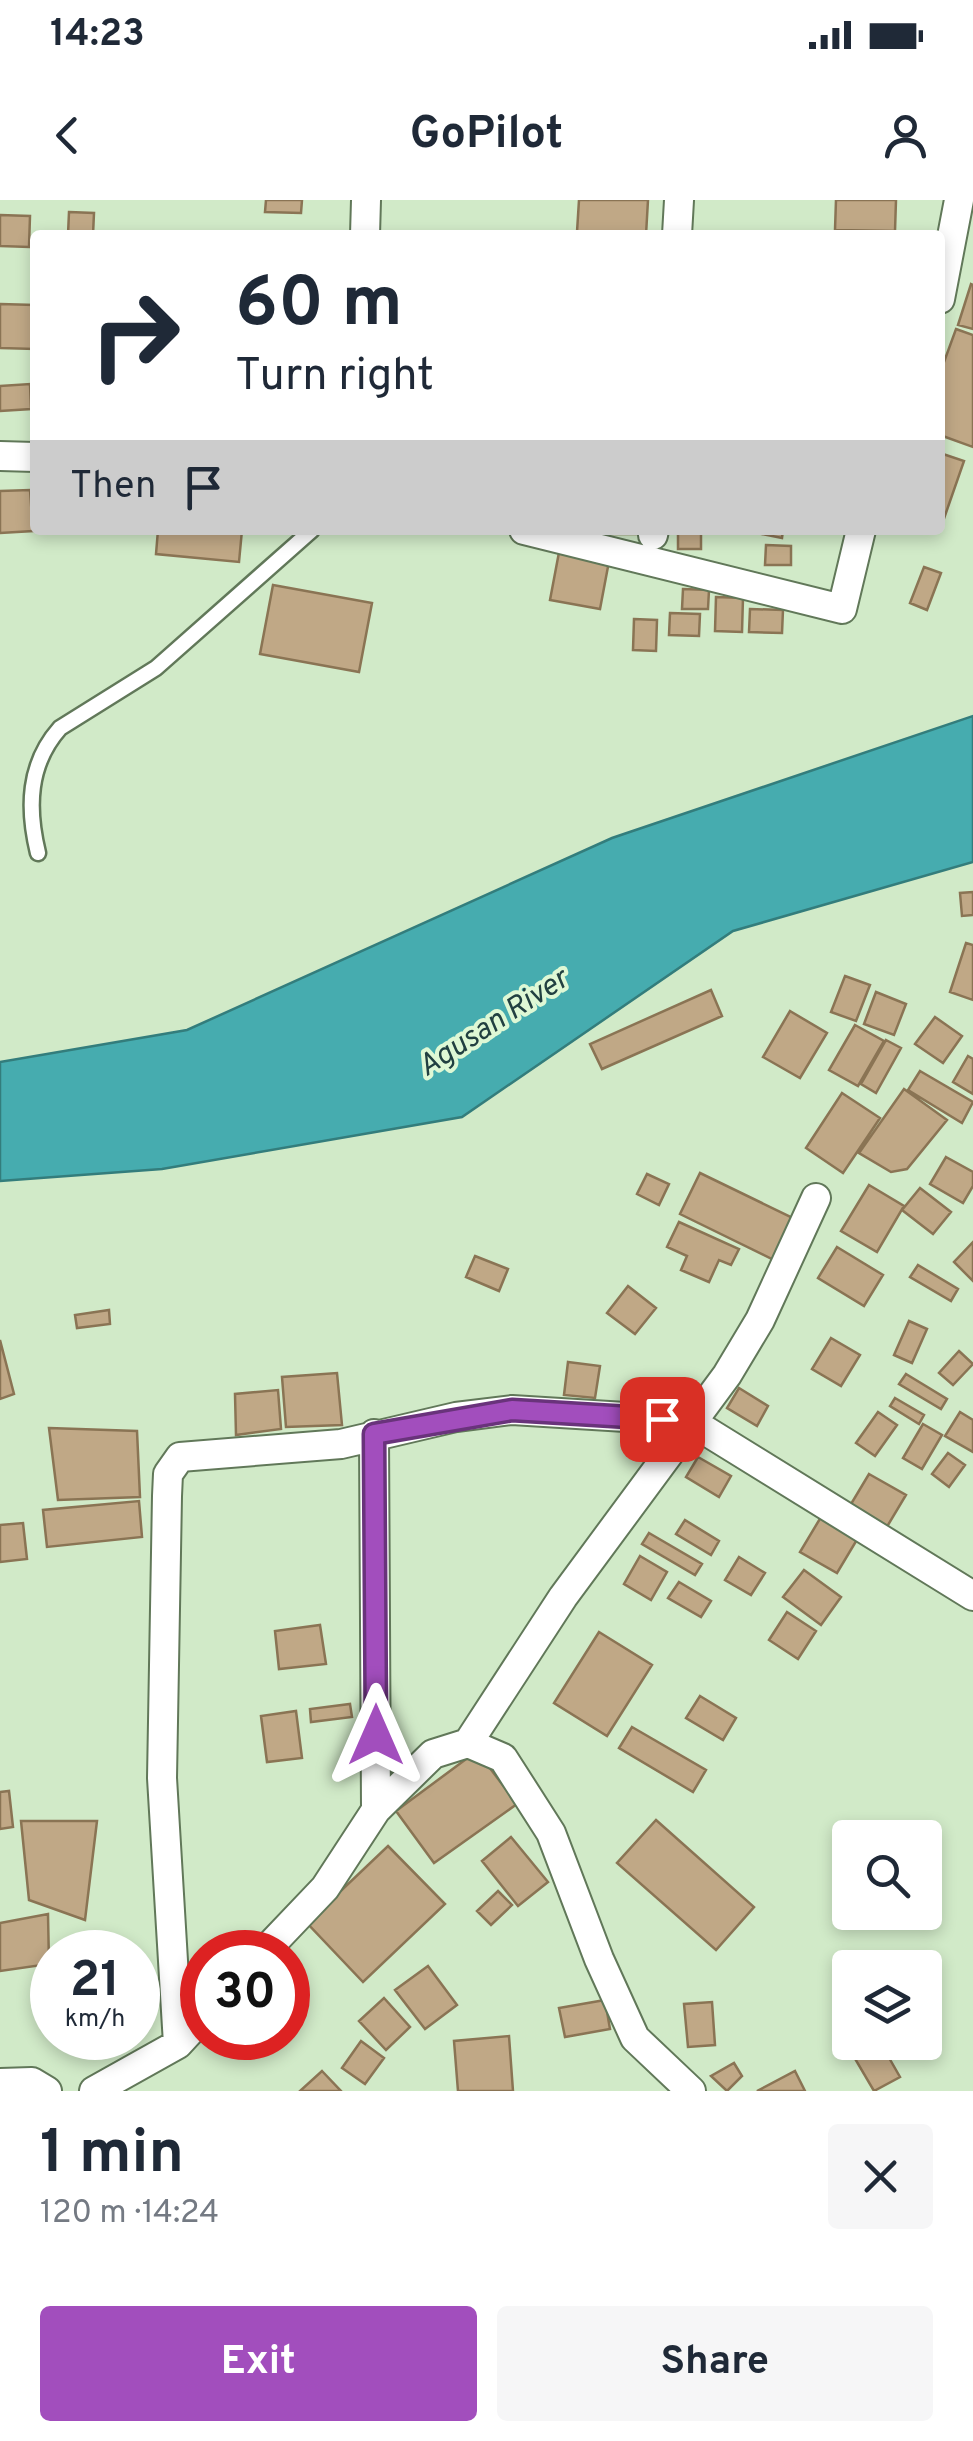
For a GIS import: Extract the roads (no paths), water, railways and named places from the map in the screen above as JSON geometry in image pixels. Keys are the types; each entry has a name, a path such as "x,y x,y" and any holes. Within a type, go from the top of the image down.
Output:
{"street":[{"path":"365,230 366,200"},
{"path":"677,230 679,200"},
{"path":"945,273 959,200"},
{"path":"0,456 30,457"},
{"path":"544,535 842,609 861,535"},
{"path":"285,1930 325,1888 376,1810 433,1754 468,1743 564,1597 690,1421 728,1375 760,1320 816,1198"},
{"path":"94,2091 178,2044 162,1778 168,1474 180,1457 341,1444 374,1434 512,1410 690,1421 973,1596"},
{"path":"374,1434 376,1810"},
{"path":"468,1743 503,1758 551,1833 599,1959 636,2038 691,2091"},
{"path":"0,2084 32,2082 46,2091"}],"lane":[{"path":"38,853 31,803 38,759 48,740 60,728 172,656 306,535"}],"water":[{"name":"Agusan River","path":"973,716 973,862 733,931 462,1117 162,1169 0,1181 0,1062 187,1030 612,838"}]}
